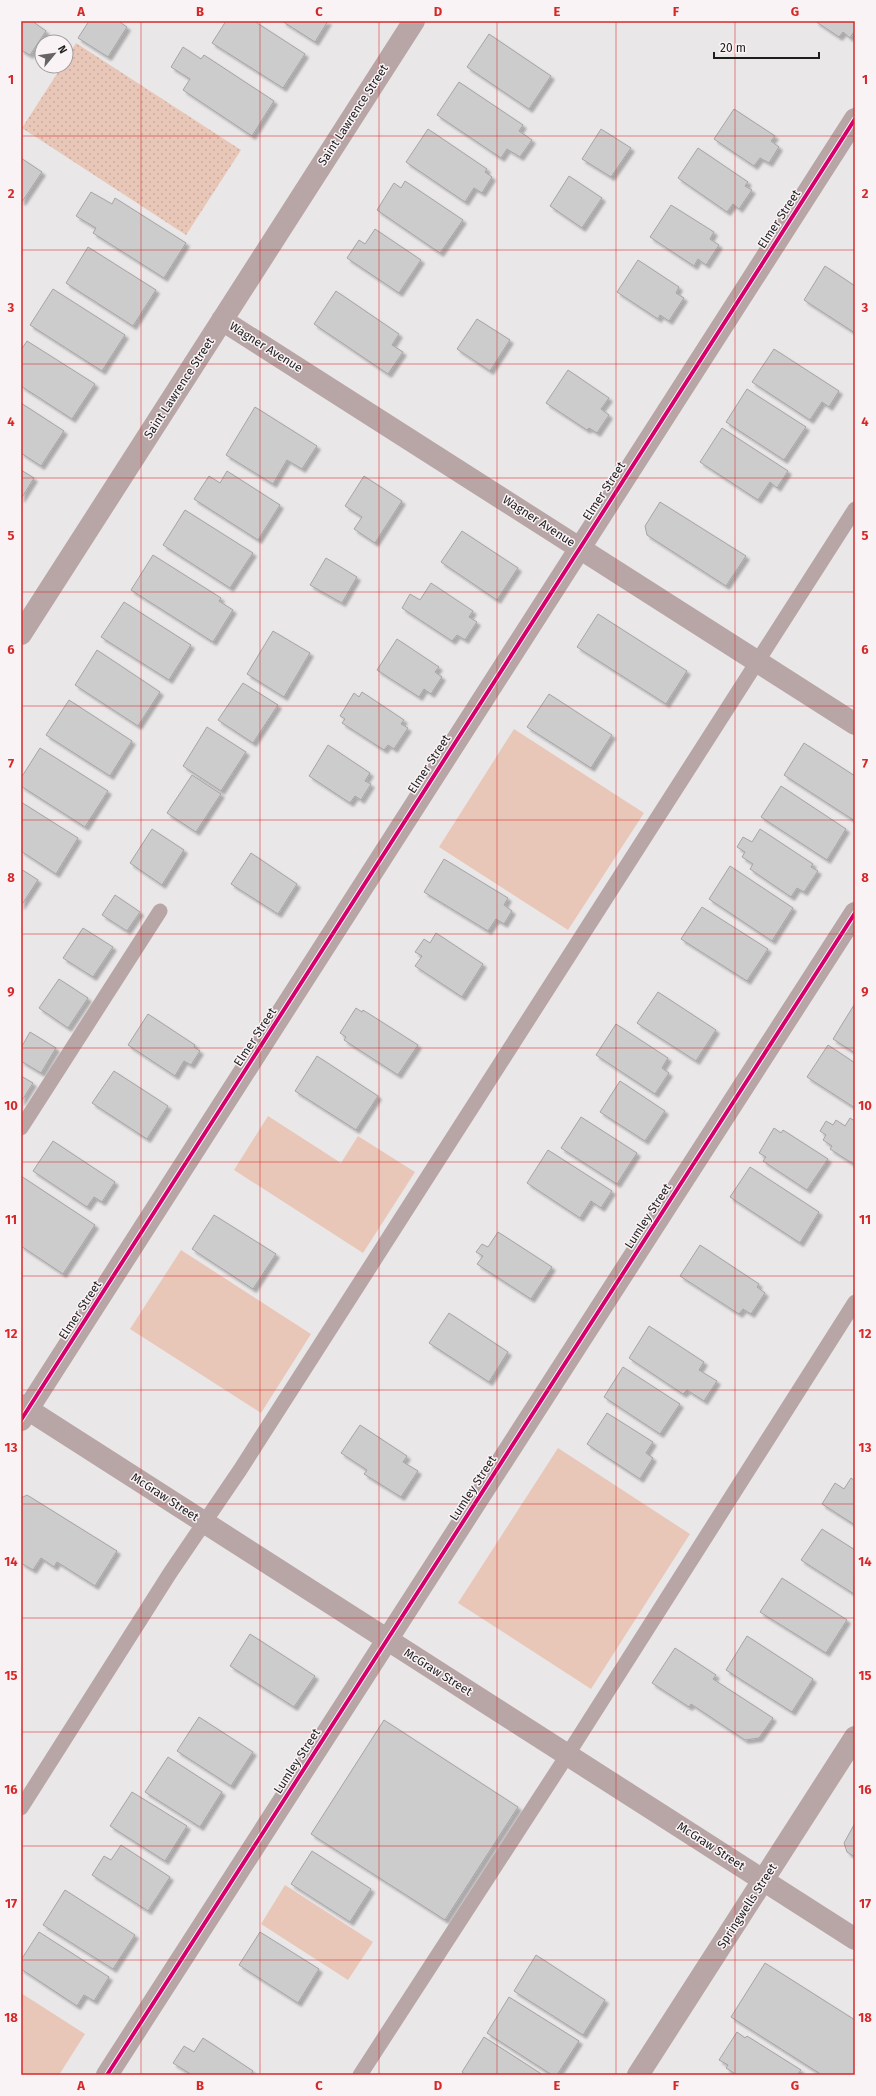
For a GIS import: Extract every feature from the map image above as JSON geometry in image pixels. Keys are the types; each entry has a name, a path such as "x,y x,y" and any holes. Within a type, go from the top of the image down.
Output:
{"street":[{"name":"Saint Lawrence Street","path":"21,634 414,21"},
{"name":"Elmer Street","path":"23,1412 855,119"},
{"name":"Wagner Avenue","path":"222,320 855,724"},
{"name":"Lumley Street","path":"107,2075 855,913"},
{"name":"McGraw Street","path":"23,1412 205,1522 855,1939"},
{"name":"Springwells Street","path":"638,2075 855,1737"}],"lane":[{"path":"21,1808 855,509"},
{"path":"21,1128 160,911"},
{"path":"360,2075 568,1754 855,1302"}],"shaded area":[{"path":"76,43 241,150 186,235 22,128 57,74 74,74 74,46"},
{"path":"514,729 644,813 568,930 439,847"},
{"path":"268,1116 341,1163 358,1136 415,1172 363,1253 234,1170"},
{"path":"181,1250 311,1334 261,1413 130,1329"},
{"path":"558,1448 690,1534 591,1689 458,1603"},
{"path":"285,1885 373,1942 348,1980 261,1924"},
{"path":"21,1993 85,2034 59,2075 21,2075"}],"building":[{"path":"21,21 32,21 46,31 44,34 34,34 34,49 30,55 21,50"},
{"path":"89,21 118,21 127,27 108,57 78,38"},
{"path":"226,21 254,21 305,54 283,88 212,43"},
{"path":"282,21 328,21 315,42"},
{"path":"815,21 855,21 855,30 850,38 843,32 839,37"},
{"path":"489,34 551,76 529,109 467,67"},
{"path":"183,47 201,59 204,55 274,101 252,136 183,90 190,79 171,67"},
{"path":"459,82 523,125 519,131 532,140 520,157 507,149 501,158 437,115"},
{"path":"734,109 775,136 771,141 779,147 769,163 760,158 754,166 714,139"},
{"path":"428,129 487,169 485,172 492,177 482,193 474,188 465,202 406,162"},
{"path":"601,129 631,148 611,177 582,159"},
{"path":"698,148 748,182 745,186 752,190 739,209 733,204 727,212 678,178"},
{"path":"21,158 42,172 22,202 21,201"},
{"path":"569,176 602,198 582,228 550,206"},
{"path":"405,181 463,220 440,253 377,210 394,183 401,188"},
{"path":"91,192 112,204 115,198 186,243 164,278 93,233 96,228 76,216"},
{"path":"671,205 714,232 710,239 719,245 706,265 698,259 694,266 650,237"},
{"path":"375,229 421,260 399,293 347,258 359,240 365,244"},
{"path":"88,247 156,290 133,326 66,283"},
{"path":"638,260 679,287 676,293 684,298 669,321 660,315 658,319 617,292"},
{"path":"825,266 855,286 855,333 804,300"},
{"path":"53,289 125,335 102,371 30,325"},
{"path":"336,291 399,334 392,345 403,352 388,374 314,324"},
{"path":"477,319 510,340 490,371 457,349"},
{"path":"27,341 95,384 72,419 21,386 21,350"},
{"path":"774,349 839,391 829,407 822,402 810,420 752,382"},
{"path":"568,370 609,398 601,409 609,415 597,433 589,428 587,430 546,403"},
{"path":"747,389 806,427 784,460 726,422"},
{"path":"21,403 64,431 41,466 21,453"},
{"path":"255,407 317,446 302,469 287,460 273,484 226,455"},
{"path":"722,428 788,471 777,488 770,482 758,500 700,462"},
{"path":"21,470 34,478 21,499"},
{"path":"227,471 280,505 258,540 194,499 209,476 220,483"},
{"path":"364,476 402,501 375,543 354,529 362,517 345,506"},
{"path":"660,502 746,556 726,586 647,535 645,526"},
{"path":"185,510 253,553 230,588 163,545"},
{"path":"462,531 518,568 497,600 441,562"},
{"path":"153,555 221,598 219,601 233,610 213,642 131,590"},
{"path":"326,558 357,577 342,603 310,585"},
{"path":"431,583 473,611 469,617 477,622 465,640 457,635 452,641 402,608 410,594 420,600"},
{"path":"124,602 191,645 169,680 101,637"},
{"path":"598,614 687,671 666,704 577,647"},
{"path":"273,631 310,653 284,697 247,674"},
{"path":"397,639 439,667 435,672 442,677 431,694 424,689 419,697 377,670"},
{"path":"97,650 160,692 138,726 75,685"},
{"path":"243,683 278,705 253,743 218,720"},
{"path":"362,692 404,720 401,724 408,728 394,749 388,745 384,750 342,723 345,719 340,716 354,693 359,697"},
{"path":"549,694 612,735 591,768 527,727"},
{"path":"69,700 132,741 110,776 46,735"},
{"path":"207,727 246,752 221,791 183,766"},
{"path":"804,743 855,776 855,821 784,775"},
{"path":"328,745 370,773 365,781 371,784 361,800 355,796 350,803 309,776"},
{"path":"40,748 108,791 85,827 21,786 21,778"},
{"path":"192,775 221,794 196,832 167,813"},
{"path":"781,786 846,829 827,860 761,817"},
{"path":"21,802 78,838 56,874 21,851"},
{"path":"152,829 184,850 162,885 130,863"},
{"path":"760,829 813,864 811,867 818,871 804,892 797,888 791,897 750,869 753,864 742,857 745,852 737,847 743,837 752,842"},
{"path":"251,853 297,884 278,914 231,884"},
{"path":"444,859 508,898 504,905 512,911 504,924 496,919 488,931 424,892"},
{"path":"730,866 793,908 772,941 709,899"},
{"path":"21,869 38,880 21,906"},
{"path":"115,895 140,912 127,931 102,915"},
{"path":"702,907 768,949 747,981 681,939"},
{"path":"83,928 113,947 93,977 63,958"},
{"path":"436,933 483,964 462,997 415,966 422,956 415,952 424,939 430,943"},
{"path":"59,979 88,998 68,1028 39,1008"},
{"path":"658,992 716,1030 696,1061 637,1023"},
{"path":"854,1005 855,1006 855,1053 833,1039"},
{"path":"356,1008 362,1012 363,1010 418,1045 398,1075 344,1040 346,1037 340,1033"},
{"path":"148,1014 195,1045 194,1047 200,1051 191,1065 184,1061 175,1076 128,1045"},
{"path":"616,1024 668,1058 662,1068 669,1073 655,1094 596,1055"},
{"path":"30,1032 56,1048 41,1073 21,1061 21,1048"},
{"path":"828,1045 855,1063 855,1108 807,1077"},
{"path":"317,1056 378,1096 356,1130 295,1091"},
{"path":"114,1071 168,1106 147,1139 92,1103"},
{"path":"21,1076 33,1083 21,1102"},
{"path":"620,1081 665,1111 645,1141 600,1112"},
{"path":"581,1117 637,1153 617,1184 561,1148"},
{"path":"850,1118 855,1121 855,1165 830,1149 832,1146 823,1140 826,1135 820,1131 826,1121 833,1125 836,1120 845,1126"},
{"path":"774,1128 781,1133 783,1130 828,1159 807,1190 763,1161 766,1157 759,1153"},
{"path":"53,1141 115,1182 102,1202 94,1197 87,1207 33,1171"},
{"path":"548,1150 612,1191 601,1208 591,1201 580,1218 527,1183"},
{"path":"750,1167 819,1212 800,1243 730,1197"},
{"path":"21,1176 95,1225 63,1274 21,1246"},
{"path":"214,1215 276,1254 253,1289 192,1249"},
{"path":"498,1232 552,1267 531,1299 477,1264 483,1256 476,1252 482,1244 488,1247"},
{"path":"700,1245 759,1284 757,1287 765,1293 751,1314 743,1309 739,1314 680,1276"},
{"path":"449,1313 508,1352 489,1382 429,1343"},
{"path":"649,1326 704,1362 699,1370 717,1381 704,1401 687,1390 683,1394 629,1358"},
{"path":"623,1367 680,1404 660,1434 604,1397"},
{"path":"607,1413 653,1442 646,1453 653,1458 640,1479 587,1444"},
{"path":"360,1425 407,1456 403,1462 418,1471 401,1497 364,1474 367,1470 341,1453"},
{"path":"851,1478 855,1481 855,1525 822,1504 835,1483 844,1489"},
{"path":"27,1495 117,1551 95,1586 57,1562 54,1567 41,1558 33,1570 21,1563 21,1498"},
{"path":"822,1529 855,1550 854,1594 801,1560"},
{"path":"782,1578 847,1620 826,1653 760,1612"},
{"path":"250,1634 315,1676 294,1707 230,1666"},
{"path":"747,1636 813,1679 792,1712 726,1670"},
{"path":"675,1648 716,1675 713,1679 773,1718 759,1738 745,1740 691,1704 689,1707 652,1683"},
{"path":"199,1717 253,1752 231,1786 177,1751"},
{"path":"384,1720 518,1807 445,1920 311,1834"},
{"path":"168,1757 222,1792 200,1827 145,1792"},
{"path":"132,1792 187,1826 165,1861 110,1826"},
{"path":"855,1823 855,1857 847,1852 844,1843"},
{"path":"121,1845 170,1877 148,1911 92,1875 104,1856 111,1860"},
{"path":"312,1851 371,1889 350,1922 291,1884"},
{"path":"65,1890 135,1935 113,1969 43,1925"},
{"path":"39,1932 109,1977 94,2001 84,1995 77,2006 21,1969 21,1960"},
{"path":"260,1932 319,1969 298,2003 239,1965"},
{"path":"536,1955 605,2000 583,2035 514,1991"},
{"path":"765,1963 855,2020 855,2075 822,2075 731,2017"},
{"path":"509,1997 579,2041 557,2075 552,2075 487,2033"},
{"path":"737,2032 745,2038 747,2036 801,2070 797,2075 737,2075 726,2068 728,2065 719,2060"},
{"path":"484,2037 543,2075 466,2075 462,2072"},
{"path":"203,2038 253,2071 250,2075 192,2075 173,2063 184,2046 194,2052"}],"cycle path":[{"path":"21,1420 855,119"},
{"path":"107,2075 855,913"}]}
